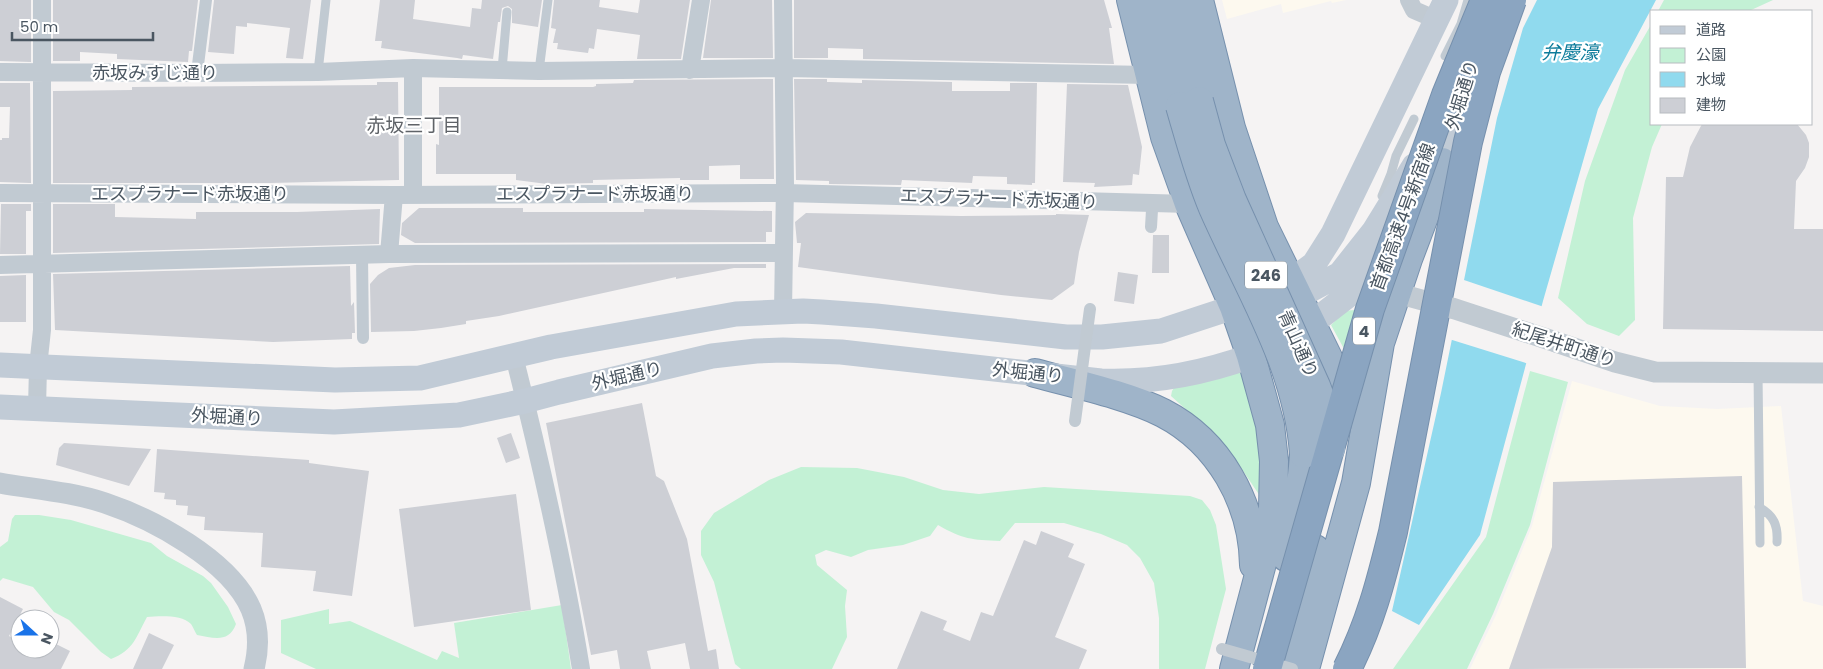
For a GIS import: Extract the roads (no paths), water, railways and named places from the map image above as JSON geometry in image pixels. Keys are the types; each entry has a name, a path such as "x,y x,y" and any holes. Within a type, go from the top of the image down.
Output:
{"highway":[{"path":"1131,0 1148,75 1165,137 1189,204 1234,307 1251,356 1270,425 1274,460 1273,509 1266,552 1255,594 1228,659"},
{"name":"青山通り","path":"1154,0 1190,103 1211,145 1232,200 1324,407 1331,449 1327,503 1282,669"},
{"name":"青山通り","path":"1174,0 1190,103 1193,152 1213,207 1283,360 1299,412 1304,454 1303,479 1298,507 1256,669"},
{"path":"1198,0 1231,128 1264,227 1337,376 1352,415 1356,483"},
{"name":"首都高速4号新宿線","path":"1267,669 1370,309 1446,95 1485,0"},
{"name":"首都高速4号新宿線","path":"1347,669 1366,630 1379,591 1393,532 1466,151 1486,72 1512,0"},
{"path":"1305,669 1356,483 1380,343 1433,193 1442,162"},
{"path":"1035,373 1144,405 1163,413 1184,426 1206,445 1224,466 1250,526 1254,555 1255,594"}],"main road":[{"name":"外堀通り","path":"1311,324 1364,283 1388,253 1442,162 1474,54 1496,0"},
{"path":"1295,288 1314,264 1333,234 1441,10"},
{"path":"1295,288 1340,274 1362,237 1374,231 1420,156 1455,113"},
{"path":"0,365 335,380 420,378 551,347 736,314 803,312 876,316 1066,337 1102,337 1161,331 1234,307"},
{"name":"外堀通り","path":"0,407 334,422 459,415 712,356 756,351 800,350 841,352 1101,381 1133,382 1202,371 1251,356"}],"street":[{"path":"37,408 38,367 42,330 42,0"},
{"path":"197,74 206,0"},
{"path":"690,70 701,0"},
{"path":"783,0 785,68 783,312"},
{"path":"1409,0 1414,10 1441,10"},
{"path":"413,68 413,194"},
{"name":"赤坂みすじ通り","path":"0,72 197,74 413,68 539,71 785,68 1148,75"},
{"name":"エスプラナード赤坂通り","path":"0,193 394,195 785,193 1189,204"},
{"path":"389,254 394,195"},
{"path":"1151,227 1152,210"},
{"path":"0,265 389,254 783,253"},
{"path":"362,255 363,338"},
{"name":"紀尾井町通り","path":"1314,264 1396,294 1452,308 1615,362 1655,372 1823,373"},
{"path":"1075,422 1090,309"},
{"path":"514,356 574,624 581,669"},
{"path":"0,483 84,497 106,504 159,527 190,545 227,575 241,592 251,610 257,635 258,652 254,669"},
{"path":"1228,659 1292,669"}],"lane":[{"path":"314,72 326,0"},
{"path":"539,71 548,0"},
{"path":"1445,56 1461,24 1468,0"},
{"path":"502,70 507,12"},
{"path":"1375,206 1385,192 1396,156 1414,119"},
{"path":"1758,373 1760,543"},
{"path":"1759,506 1767,512 1778,527 1777,542"}],"water":[{"name":"弁慶濠","path":"1537,0 1656,0 1598,109 1543,301 1480,535 1419,625 1392,611 1441,393 1497,118 1523,28"}],"district":[{"name":"赤坂三丁目","path":"414,125"}]}
